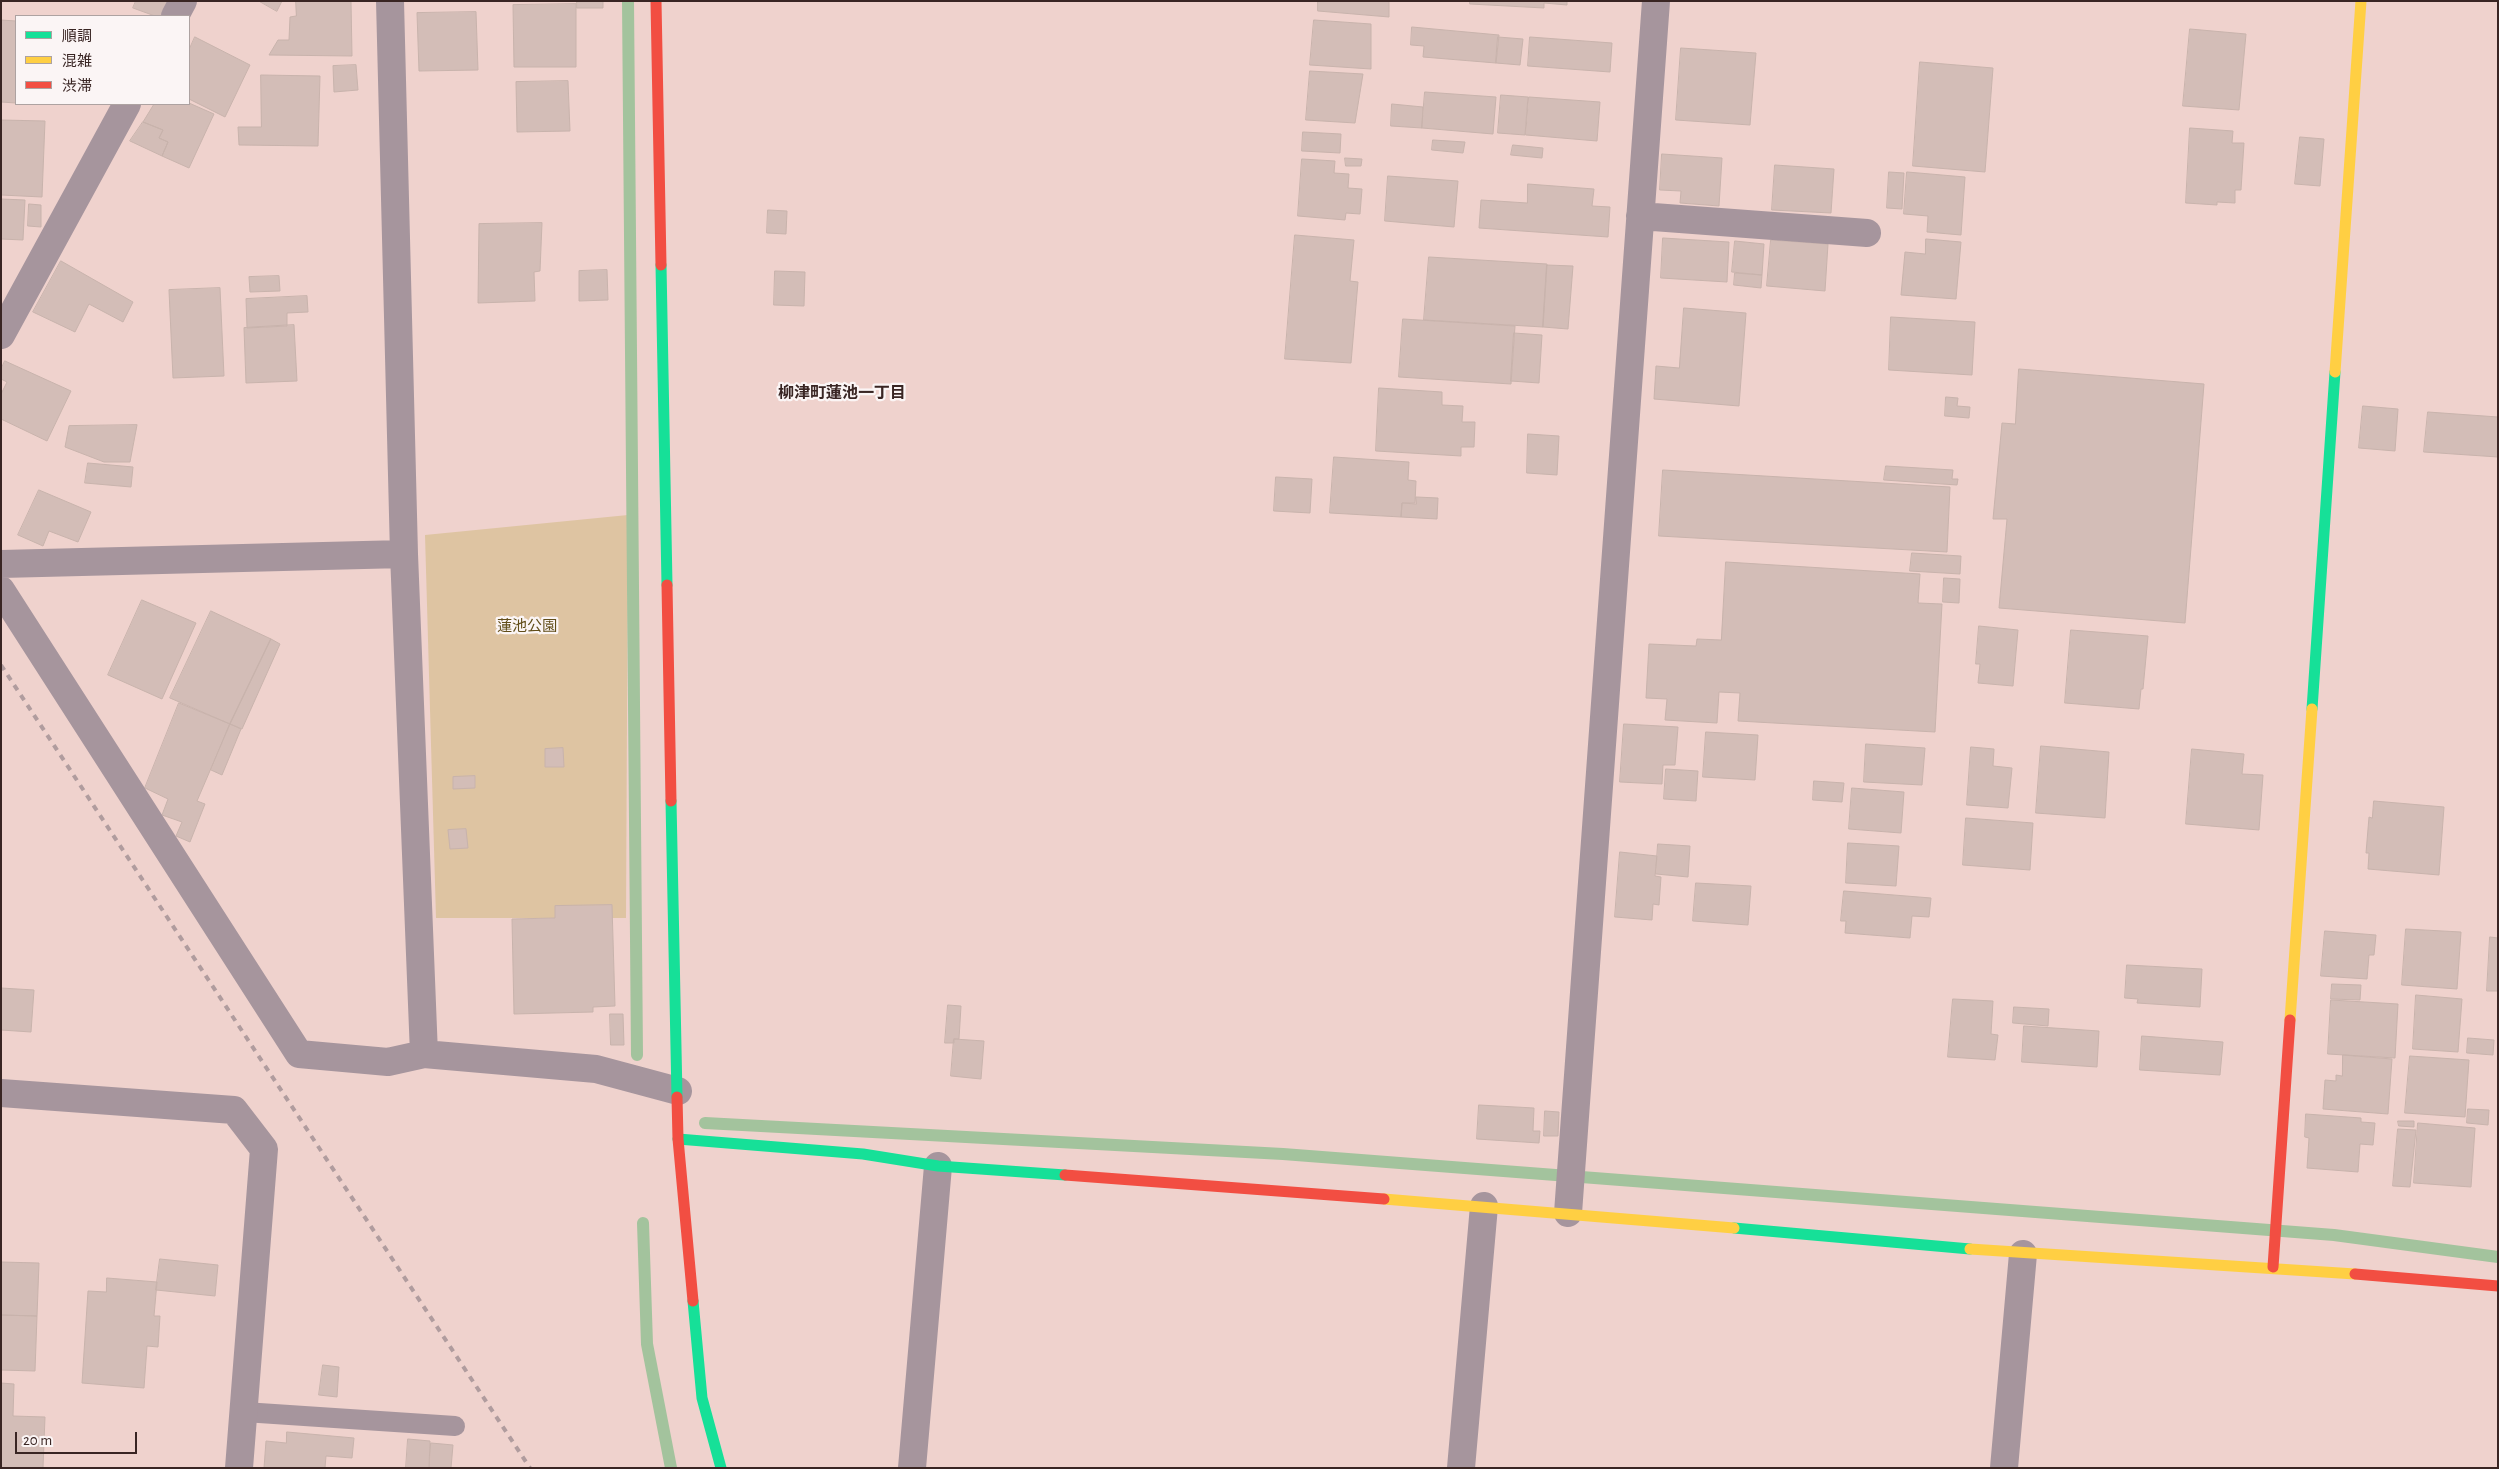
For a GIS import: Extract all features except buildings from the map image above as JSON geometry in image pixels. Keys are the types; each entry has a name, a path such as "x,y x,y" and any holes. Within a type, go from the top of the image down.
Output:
{"street":[{"path":"176,15 183,1"},
{"path":"390,1 404,554 424,1054"},
{"path":"656,1 678,1139 702,1398 721,1468"},
{"path":"1568,1213 1656,1"},
{"path":"2273,1267 2361,1"},
{"path":"1,335 126,105"},
{"path":"1640,216 1867,233"},
{"path":"1,564 404,554"},
{"path":"1,590 299,1054 388,1062 424,1054 596,1068 678,1091"},
{"path":"1,1093 234,1110 264,1149 239,1468"},
{"path":"678,1139 864,1154 938,1166 1484,1206 2023,1254 2273,1267 2498,1286"},
{"path":"912,1468 938,1166"},
{"path":"1461,1468 1484,1206"},
{"path":"2004,1468 2023,1254"}],"lane":[{"path":"244,1412 454,1426"}],"green space":[{"name":"蓮池公園","path":"628,515 626,918 436,918 425,535"}],"waterway":[{"path":"628,1 637,1055"},
{"path":"705,1123 1283,1154 2334,1235 2498,1257"},
{"path":"643,1223 647,1344 671,1468"}],"railway":[{"path":"1,665 530,1468"}],"traffic: fast":[{"path":"661,265 667,585"},
{"path":"2312,709 2335,372"},
{"path":"671,801 677,1097"},
{"path":"678,1139 863,1154 938,1166 1065,1175"},
{"path":"1734,1228 1970,1249"},
{"path":"693,1301 702,1398 721,1468"}],"traffic: slow":[{"path":"2335,372 2361,1"},
{"path":"2290,1020 2312,709"},
{"path":"1384,1199 1734,1228"},
{"path":"1970,1249 2355,1274"}],"traffic: jam":[{"path":"656,1 661,265"},
{"path":"667,585 671,801"},
{"path":"2273,1267 2290,1020"},
{"path":"677,1097 678,1139 693,1301"},
{"path":"1065,1175 1384,1199"},
{"path":"2355,1274 2498,1286"}],"district":[{"name":"柳津町蓮池一丁目","path":"842,393"}]}
